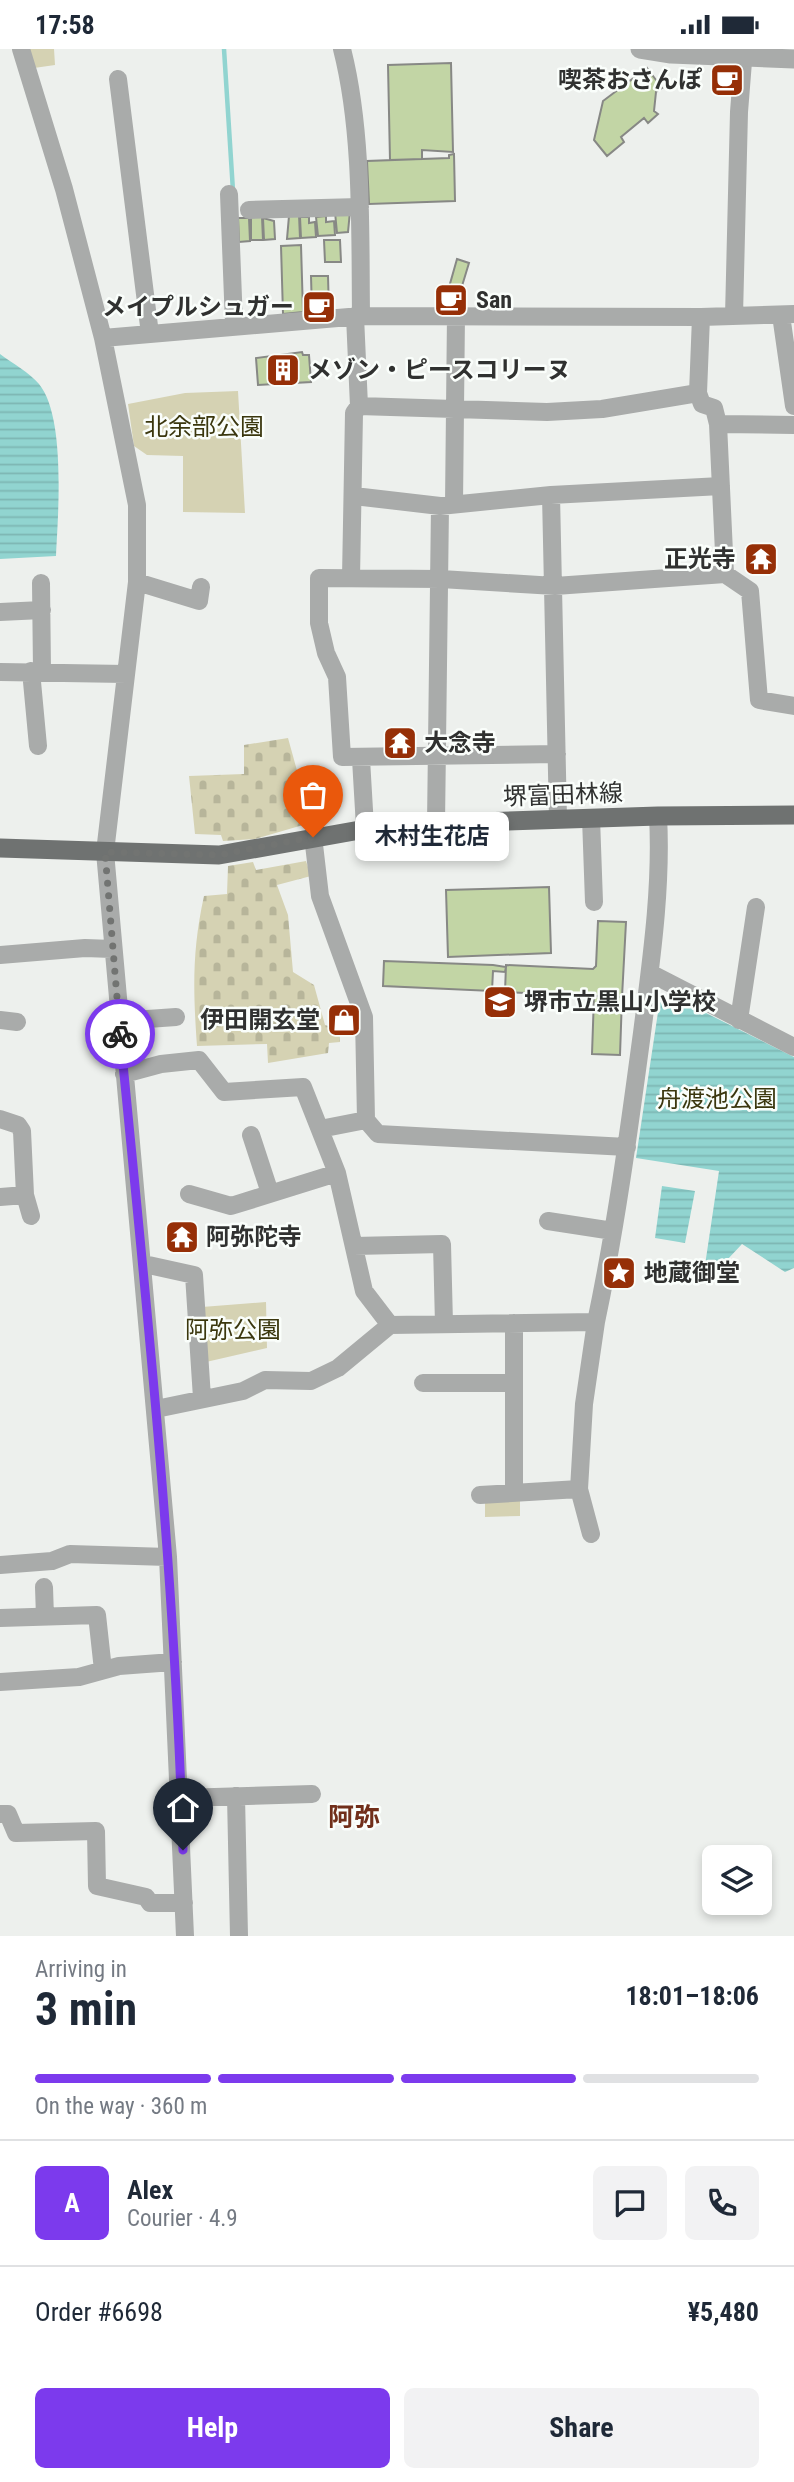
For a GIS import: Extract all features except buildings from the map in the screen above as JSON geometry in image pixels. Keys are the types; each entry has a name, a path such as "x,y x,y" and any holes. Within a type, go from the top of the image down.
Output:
{"main road":[{"name":"堺富田林線","path":"0,848 219,855 365,827 658,816 794,815"}],"street":[{"path":"21,49 64,189 103,338 137,505 138,582 105,852 169,1557 185,1936"},
{"path":"342,49 348,73 360,207 359,406 354,413 351,578"},
{"path":"640,49 744,53 794,59"},
{"path":"734,316 739,112 744,53"},
{"path":"118,79 150,334"},
{"path":"229,194 234,324"},
{"path":"249,210 360,207"},
{"path":"103,338 234,324 358,316 456,314 701,317 787,314 794,406"},
{"path":"436,824 435,757 438,749 441,579 453,408 456,314"},
{"path":"701,317 698,393 702,404 714,408 718,424 724,574"},
{"path":"359,406 547,412 589,410 698,393"},
{"path":"718,424 794,425"},
{"path":"354,496 447,505 551,495 721,486"},
{"path":"551,495 558,819"},
{"path":"557,754 361,759 342,757 337,677 326,653 319,623 319,578 441,579 555,586 724,574 750,591 759,700 794,706"},
{"path":"138,582 199,601 201,587"},
{"path":"38,746 37,671 41,583"},
{"path":"0,612 41,610"},
{"path":"0,672 126,674"},
{"path":"361,759 365,827"},
{"path":"591,1534 579,1489 584,1404 627,1147 650,973 659,840 658,816"},
{"path":"591,818 599,873 594,902"},
{"path":"313,837 320,896 364,1017 366,1120 378,1134 627,1147"},
{"path":"739,1020 756,907"},
{"path":"0,955 85,948 112,949"},
{"path":"650,973 794,1047"},
{"path":"119,1021 176,1017"},
{"path":"124,1074 162,1063 200,1060 224,1091 303,1087 337,1173 364,1291 390,1325"},
{"path":"0,1119 18,1125 22,1131 25,1195 31,1216"},
{"path":"320,1129 366,1120"},
{"path":"251,1135 270,1193"},
{"path":"189,1194 231,1206 337,1173"},
{"path":"0,1197 25,1195"},
{"path":"548,1221 613,1231"},
{"path":"354,1246 442,1244 444,1324"},
{"path":"144,1264 194,1275 202,1398"},
{"path":"156,1409 243,1391 265,1380 310,1381 338,1368 390,1325 596,1322"},
{"path":"514,1323 514,1492"},
{"path":"423,1383 513,1383"},
{"path":"480,1495 579,1489"},
{"path":"0,1565 52,1561 70,1555 169,1557"},
{"path":"44,1587 45,1617"},
{"path":"0,1618 97,1615 103,1670"},
{"path":"0,1682 79,1677 103,1670 173,1662"},
{"path":"181,1798 312,1794"},
{"path":"236,1796 239,1936"},
{"path":"0,1814 8,1815 16,1833 96,1832 97,1887 146,1897 150,1903 184,1903"}],"green space":[{"path":"28,49 54,49 55,65 34,68"},
{"name":"北余部公園","path":"238,391 245,513 183,512 183,456 147,455 134,446 128,404 185,393"},
{"path":"288,738 301,785 303,825 255,839 223,841 221,835 195,834 189,776 244,774 244,745"},
{"path":"306,861 311,876 277,885 288,915 293,972 314,985 325,1025 339,1029 340,1042 329,1043 328,1053 268,1063 267,1044 197,1046 194,971 204,896 227,894 228,866 253,862 256,870"},
{"name":"阿弥公園","path":"266,1302 267,1348 206,1362 202,1307"},
{"path":"520,1499 520,1516 485,1517 485,1500"}],"water":[{"path":"0,354 39,384 48,399 57,442 56,556 0,559"},
{"name":"舟渡池公園","path":"660,999 704,1012 794,1057 794,1268 785,1272 742,1244 713,1275 704,1272 719,1171 636,1158"},
{"path":"662,1186 695,1191 685,1243 655,1238"}],"waterway":[{"path":"224,49 233,191"}],"way so far":[{"path":"120,1034 105,852 219,855 313,837"}],"place":[{"name":"喫茶おさんぽ","path":"727,80"},
{"name":"San","path":"451,300"},
{"name":"メイプルシュガー","path":"319,307"},
{"name":"メゾン・ピースコリーヌ","path":"283,370"},
{"name":"正光寺","path":"761,559"},
{"name":"大念寺","path":"400,743"},
{"name":"木村生花店","path":"313,837"},
{"name":"堺市立黒山小学校","path":"500,1002"},
{"name":"伊田開玄堂","path":"344,1020"},
{"name":"阿弥陀寺","path":"182,1237"},
{"name":"地蔵御堂","path":"619,1273"}],"district":[{"name":"阿弥","path":"354,1817"}],"route":[{"path":"120,1034 144,1264 169,1557 183,1850"}]}
